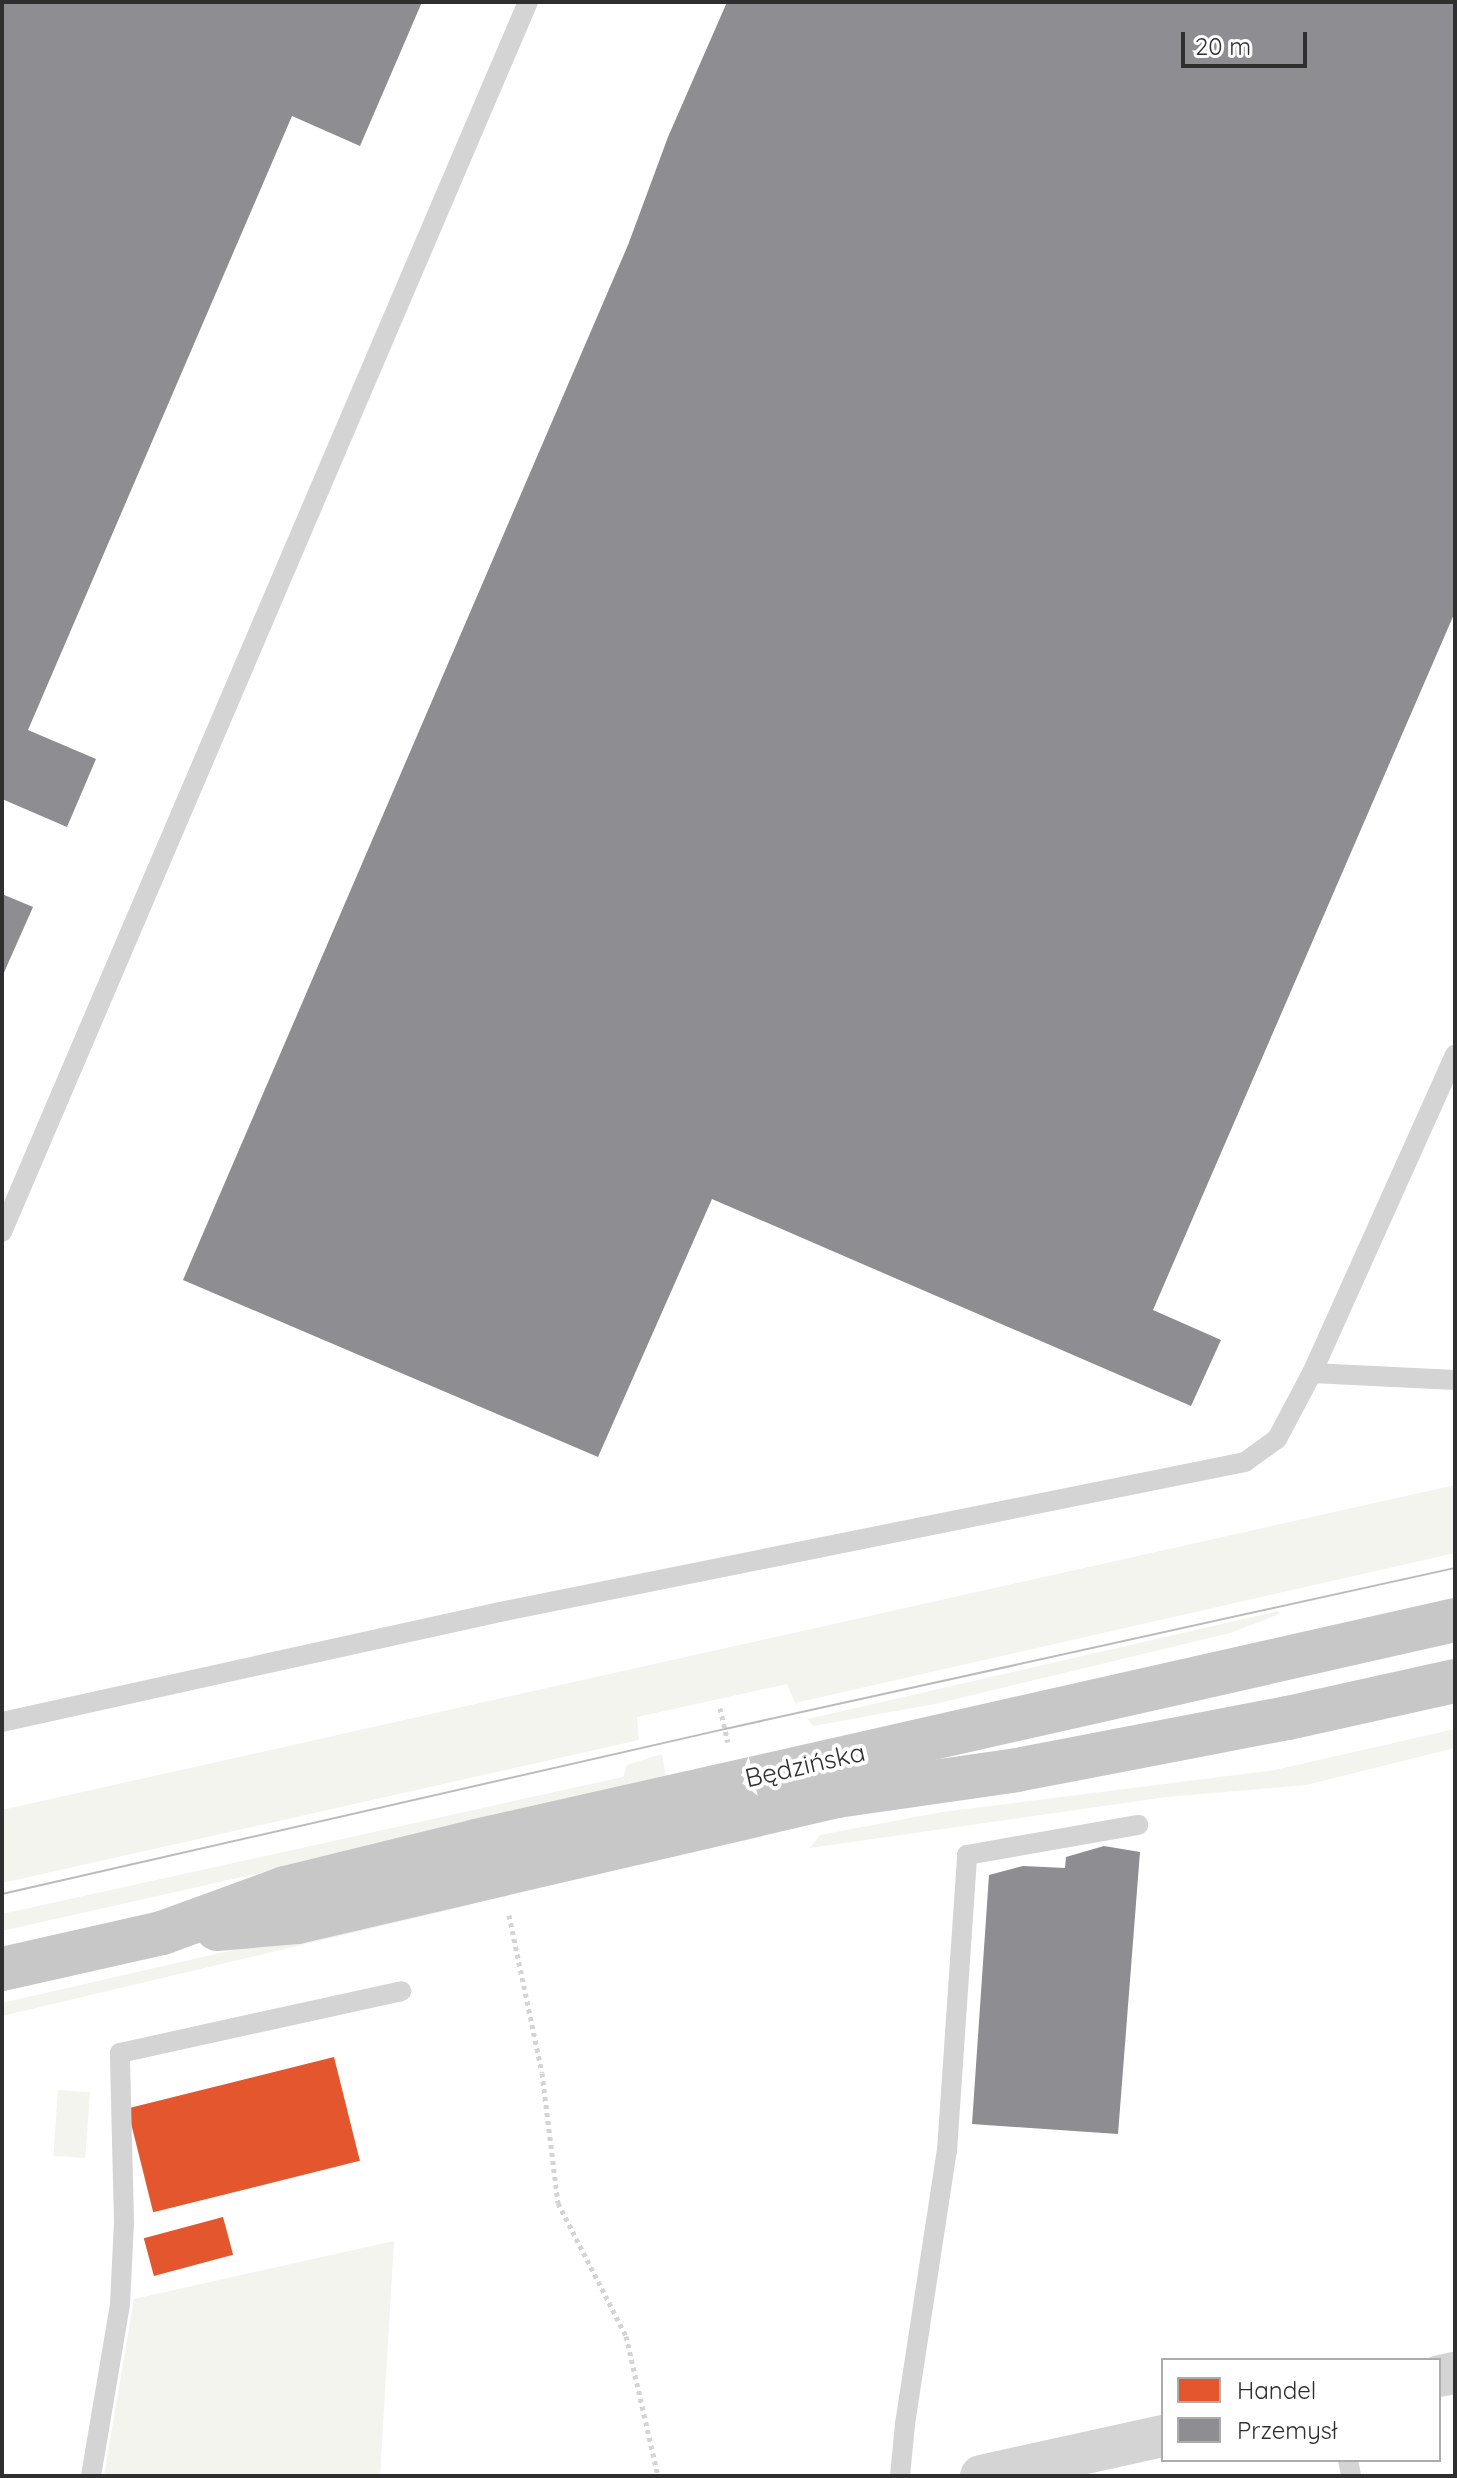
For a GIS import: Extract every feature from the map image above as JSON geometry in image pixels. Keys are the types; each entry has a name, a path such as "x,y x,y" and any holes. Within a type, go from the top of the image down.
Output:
{"main road":[{"name":"Będzińska","path":"2,1969 162,1933 285,1888 462,1844 1455,1620"},
{"name":"Będzińska","path":"162,1933 297,1922 837,1796 1017,1770 1288,1718 1455,1681"}],"street":[{"path":"981,2476 1161,2436"}],"lane":[{"path":"2,1232 528,2"},
{"path":"2,1722 500,1612 1245,1462 1277,1439 1312,1373 1455,1055"},
{"path":"1312,1373 1455,1380"},
{"path":"900,2476 905,2424 947,2151 967,1855 1138,1825"},
{"path":"91,2476 120,2304 124,2222 120,2053 401,1991"}],"path":[{"path":"500,1875 542,2073 558,2203 626,2336 658,2476"}],"shaded area":[{"path":"1455,1485 1455,1553 795,1703 787,1684 637,1717 639,1740 2,1883 2,1810"},
{"path":"1278,1611 1280,1614 1230,1633 935,1704 813,1726 808,1719"},
{"path":"1455,1729 1455,1748 1306,1785 1166,1797 810,1848 820,1835 942,1812 1275,1770"},
{"path":"662,1754 667,1781 2,1931 2,1914 623,1777 627,1765"},
{"path":"468,1896 470,1905 2,2016 2,2003"},
{"path":"58,2090 90,2092 85,2158 53,2156"},
{"path":"394,2241 380,2476 104,2476 134,2299"}],"building: Handel":[{"path":"334,2057 360,2161 153,2212 127,2109"},
{"path":"223,2217 233,2255 154,2276 144,2238"}],"building: Przemysł":[{"path":"2,2 422,2 360,146 292,116 28,730 96,759 67,827 2,799"},
{"path":"727,2 1455,2 1455,612 1153,1310 1221,1340 1191,1406 712,1199 598,1457 183,1280 628,245 668,137"},
{"path":"2,894 33,907 2,977"},
{"path":"1104,1846 1140,1852 1118,2134 972,2124 989,1875 1023,1866 1065,1868 1066,1857"}],"tram line":[{"path":"2,1894 725,1729 1455,1568"}]}
